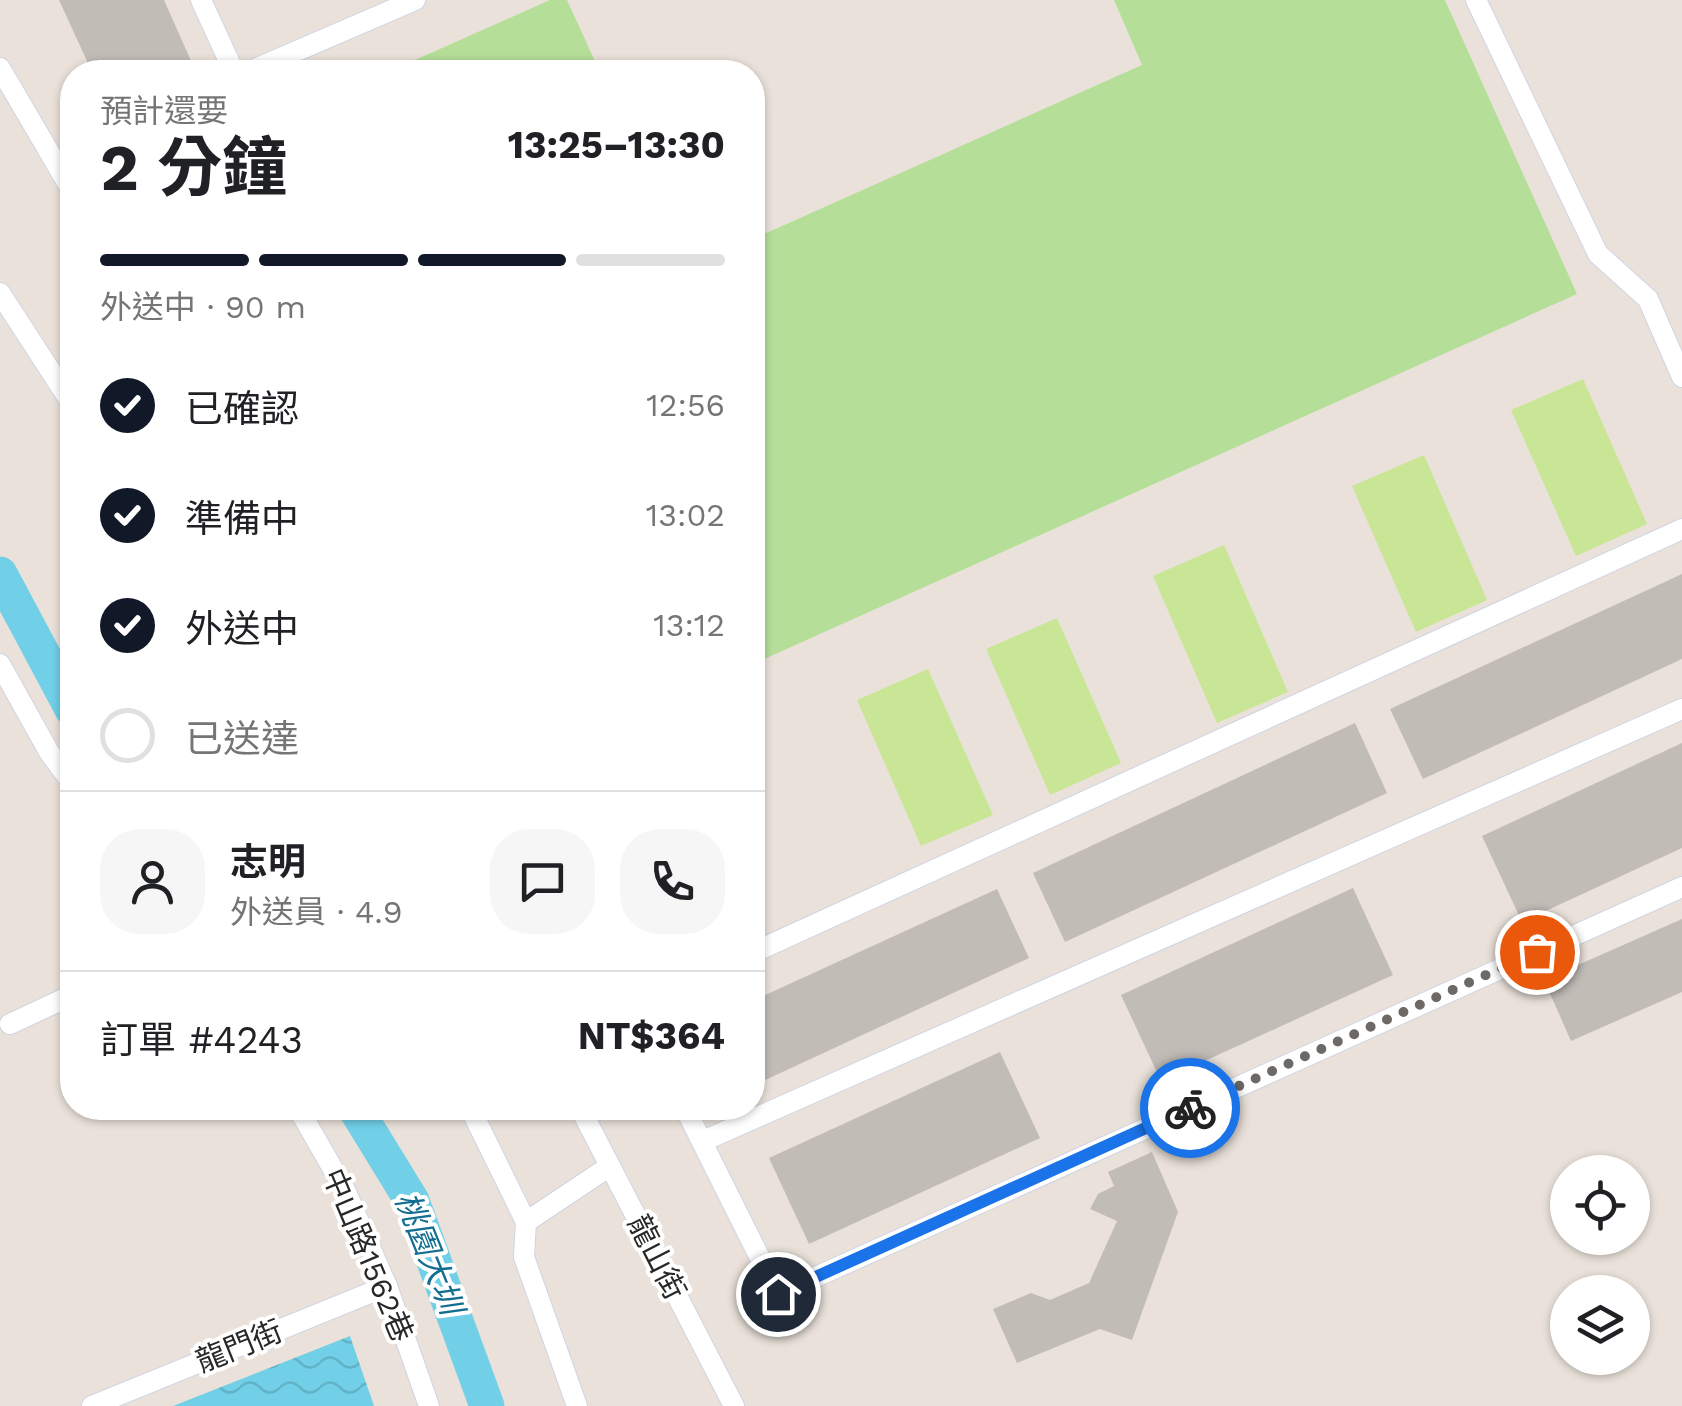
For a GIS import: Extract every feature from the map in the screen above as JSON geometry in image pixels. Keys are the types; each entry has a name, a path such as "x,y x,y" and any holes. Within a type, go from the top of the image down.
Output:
{"lane":[{"path":"201,0 228,60"},
{"path":"276,60 416,0"},
{"path":"1476,0 1598,254 1682,335"},
{"path":"0,68 60,170"},
{"path":"0,293 60,385"},
{"path":"1648,299 1682,377"},
{"path":"765,947 1682,529"},
{"path":"0,664 60,767"},
{"path":"765,1115 1682,708"},
{"path":"692,1120 778,1294 1682,887"},
{"path":"10,1024 60,1001"},
{"name":"中山路1562巷","path":"305,1120 345,1190 387,1286 429,1406"},
{"path":"476,1120 526,1222 524,1257 577,1406"},
{"name":"龍山街","path":"586,1120 733,1405"},
{"path":"703,1142 753,1120"},
{"path":"526,1222 610,1166"},
{"name":"龍門街","path":"92,1406 387,1286"}],"green space":[{"path":"550,0 567,0 594,60 415,60"},
{"path":"1114,0 1445,0 1577,294 765,659 765,234 1142,65"},
{"path":"1583,379 1647,524 1576,556 1511,410"},
{"path":"1424,455 1487,600 1416,632 1352,486"},
{"path":"1224,545 1288,692 1217,723 1153,576"},
{"path":"1057,618 1121,763 1050,795 986,649"},
{"path":"928,669 993,815 921,846 857,700"}],"water":[{"path":"350,1336 374,1406 173,1406"}],"building":[{"path":"59,0 164,0 191,60 86,60"},
{"path":"1682,574 1682,659 1423,779 1390,709"},
{"path":"1355,723 1387,793 1065,942 1033,873"},
{"path":"1682,743 1682,848 1522,922 1482,836"},
{"path":"1353,888 1393,975 1161,1081 1121,995"},
{"path":"997,889 1029,958 765,1080 765,995"},
{"path":"1682,919 1682,992 1571,1041 1544,980"},
{"path":"1000,1052 1040,1138 809,1244 769,1158"},
{"path":"1152,1152 1178,1212 1132,1340 1100,1329 1017,1363 993,1309 1031,1293 1050,1300 1089,1283 1117,1221 1090,1209 1098,1194 1114,1186 1108,1172"}],"waterway":[{"name":"桃園大圳","path":"0,574 60,686"},
{"name":"桃園大圳","path":"362,1120 412,1201 487,1406"}],"way so far":[{"path":"1190,1108 1537,952"}],"route":[{"path":"778,1294 1190,1108"}]}
